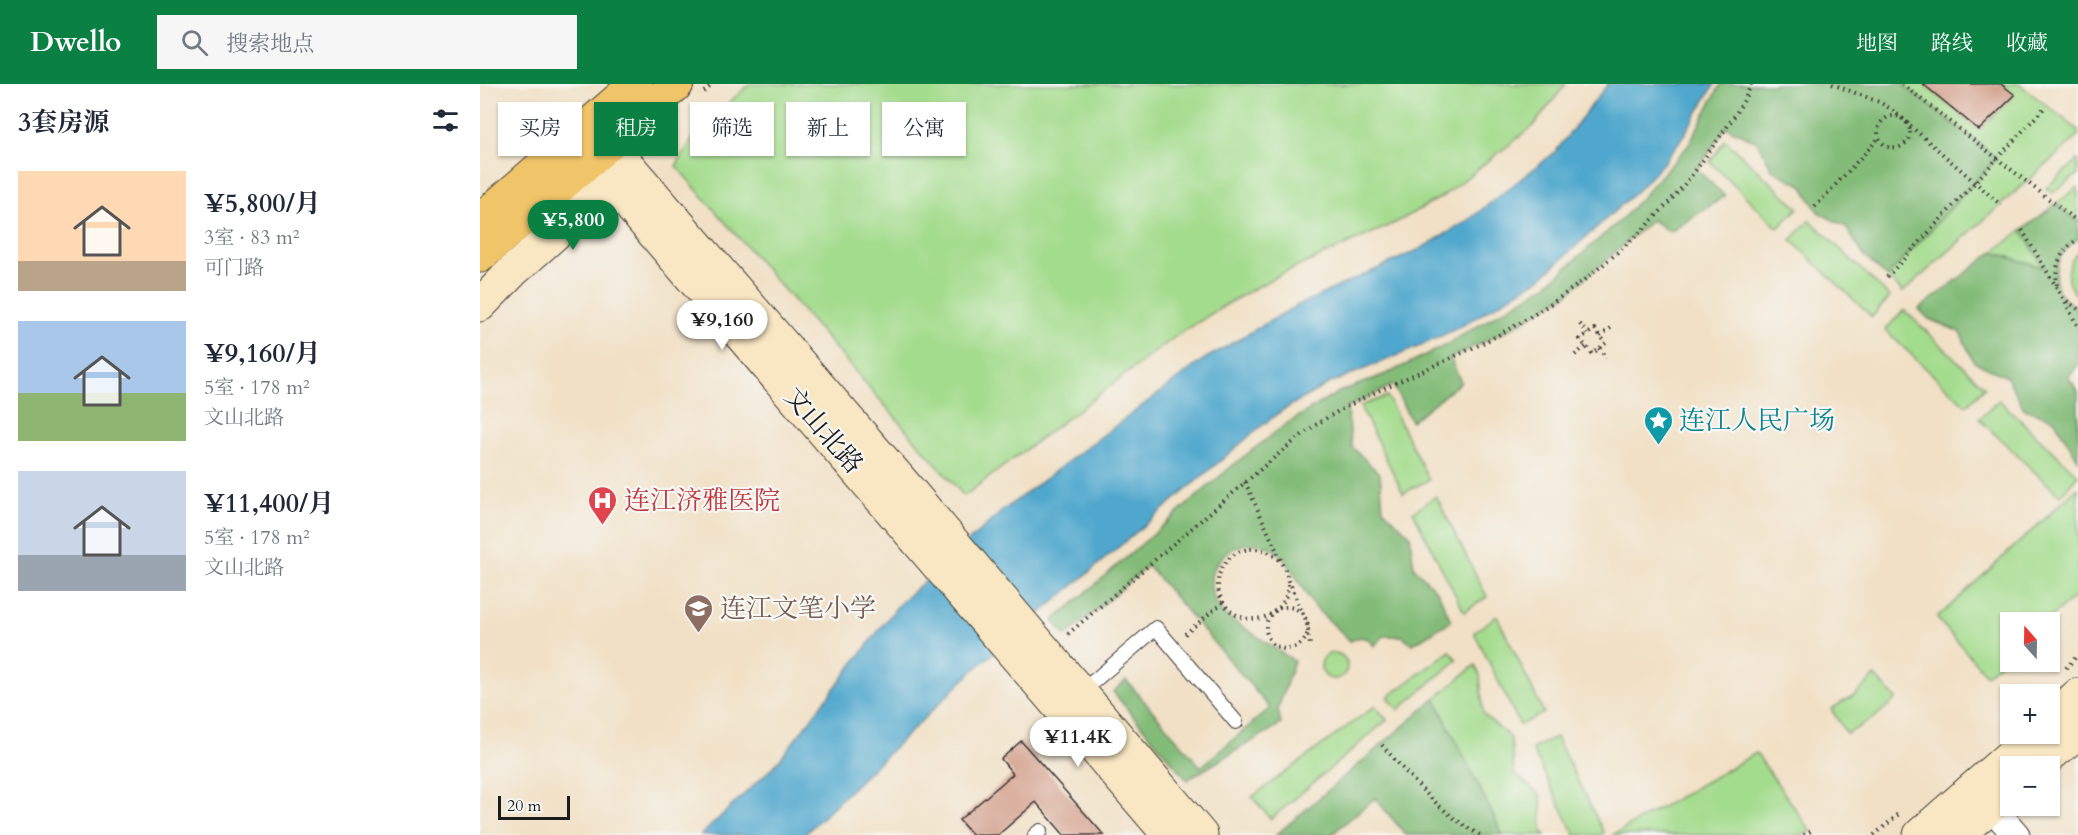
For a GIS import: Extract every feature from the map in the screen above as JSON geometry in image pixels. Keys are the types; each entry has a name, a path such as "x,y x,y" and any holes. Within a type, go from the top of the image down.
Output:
{"main road":[{"path":"626,102 636,84"},
{"path":"656,102 676,84"},
{"path":"480,220 594,154"},
{"path":"480,256 594,156"},
{"path":"480,305 513,271 593,200 599,156"},
{"name":"文山北路","path":"604,156 915,518 1047,653"},
{"path":"1047,653 1070,701 1168,835"},
{"path":"2060,711 2078,695"},
{"path":"1070,701 1201,835"},
{"path":"2049,756 2078,732"},
{"path":"1920,835 2024,744"},
{"path":"1957,835 2000,798"}],"street":[{"path":"2008,816 2016,835"}],"lane":[{"path":"1070,701 1156,628 1236,722"}],"path":[{"path":"1047,653 1245,482 1315,426 1508,330 1566,295 1612,257 1652,219 1697,170 1751,84"},
{"path":"1832,84 1879,102 1903,118 2001,205"},
{"path":"1902,84 2078,222"},
{"path":"1887,277 2046,106"},
{"path":"1893,116 1903,118 1910,127 1906,143 1902,146 1891,148 1879,138 1878,128 1883,120 1893,116"},
{"path":"1815,207 1879,138"},
{"path":"2022,230 2063,298 2078,309"},
{"path":"2078,239 2066,248 2058,260 2055,273 2057,286 2078,327"},
{"path":"1580,324 1588,334"},
{"path":"1595,328 1606,343 1592,354 1581,339 1588,334 1595,328"},
{"path":"1600,336 1611,328"},
{"path":"1575,354 1586,346"},
{"path":"1599,348 1606,358"},
{"path":"1245,482 1285,568 1307,624 1310,645"},
{"path":"1223,602 1218,580 1228,560 1236,553 1247,550 1269,553 1285,568 1288,592 1283,603 1275,612 1267,622 1268,636 1271,642 1283,649 1296,647 1306,637 1307,624 1300,612 1294,609 1288,607 1275,612 1264,617 1253,619 1241,617 1223,602"},
{"path":"1171,646 1223,602"},
{"path":"1382,745 1417,784 1462,826 1480,835"},
{"path":"1804,835 1811,831"}],"green space":[{"path":"750,84 1566,84 1533,126 1443,196 1399,221 1275,277 1179,334 964,496 676,166 690,143 690,156 774,156 774,102 730,102"},
{"path":"1721,84 1902,84 1997,158 1887,277 1864,256 1846,227 1818,212 1802,185 1773,171 1757,142 1726,127 1697,170 1725,196 1670,232 1652,220 1566,295 1508,330 1450,358 1461,382 1411,421 1393,385 1347,408 1352,447 1380,474 1383,509 1410,535 1414,568 1438,592 1451,621 1413,644 1402,636 1384,636 1374,646 1369,639 1360,637 1350,641 1314,606 1281,555 1263,545 1241,545 1231,550 1222,557 1212,576 1211,588 1222,613 1294,661 1278,709 1281,724 1187,780 1113,692 1126,680 1201,767 1270,708 1148,566 1066,636 1053,621 1233,465 1286,424 1339,392 1391,372 1446,345 1545,286 1623,218 1687,147"},
{"path":"1902,84 1923,84 1979,130 2014,95 2001,84 2019,84 2078,130 2078,136 1903,292 1887,277 1997,158"},
{"path":"1725,140 1798,208 1778,228 1710,162"},
{"path":"2078,160 2078,174 2052,193 2046,188"},
{"path":"2078,187 2078,222 2056,204"},
{"path":"2056,204 2078,222 2078,239 2065,250 2061,257 2057,265 2056,281 2063,297 2078,308 2078,365 2068,377 2078,391 2078,460 2054,419 2024,409 2007,377 1974,362 1960,332 1929,319 1919,309 1993,252 2044,268 2022,230"},
{"path":"1810,220 1890,297 1872,317 1791,240"},
{"path":"2022,230 2045,268 1993,252"},
{"path":"2078,252 2078,296 2068,280 2068,268"},
{"path":"1904,310 1985,387 1966,406 1885,330"},
{"path":"1387,396 1429,480 1403,493 1360,406"},
{"path":"1999,400 2078,475 2060,496 1979,419"},
{"path":"2078,488 2078,594 2057,612 2000,612 2000,663 1986,675 1937,618"},
{"path":"1436,496 1487,597 1464,612 1413,512"},
{"path":"1497,616 1544,713 1520,725 1474,632"},
{"path":"1450,651 1457,660 1398,710 1388,697"},
{"path":"1334,653 1343,657 1347,666 1343,675 1334,679 1325,675 1321,666 1325,657"},
{"path":"1475,665 1480,675 1483,714 1511,738 1514,773 1541,796 1542,831 1546,835 1503,835 1435,699"},
{"path":"1875,676 1896,699 1874,718 1847,734 1831,709 1856,694"},
{"path":"1435,699 1503,835 1406,835 1375,798 1331,835 1276,835"},
{"path":"1375,706 1387,720 1271,819 1252,797"},
{"path":"1556,737 1604,833 1601,835 1575,835 1532,749"},
{"path":"1756,753 1811,831 1806,835 1613,835"}],"water":[{"path":"1608,84 1715,84 1682,138 1664,162 1640,188 1541,278 1462,326 1328,384 1283,410 1259,428 976,668 804,835 701,835 777,763 899,604 1002,511 1203,360 1294,307 1420,249 1466,222 1555,152"}],"building":[{"path":"1923,84 2001,84 2015,95 1979,130"},
{"path":"1021,741 1104,835 1064,835 1036,802 998,835 972,835 959,820 1013,774 1001,759"}],"place":[{"name":"连江人民广场","path":"1658,446"},
{"name":"连江济雅医院","path":"603,526"},
{"name":"连江文笔小学","path":"699,634"}]}
